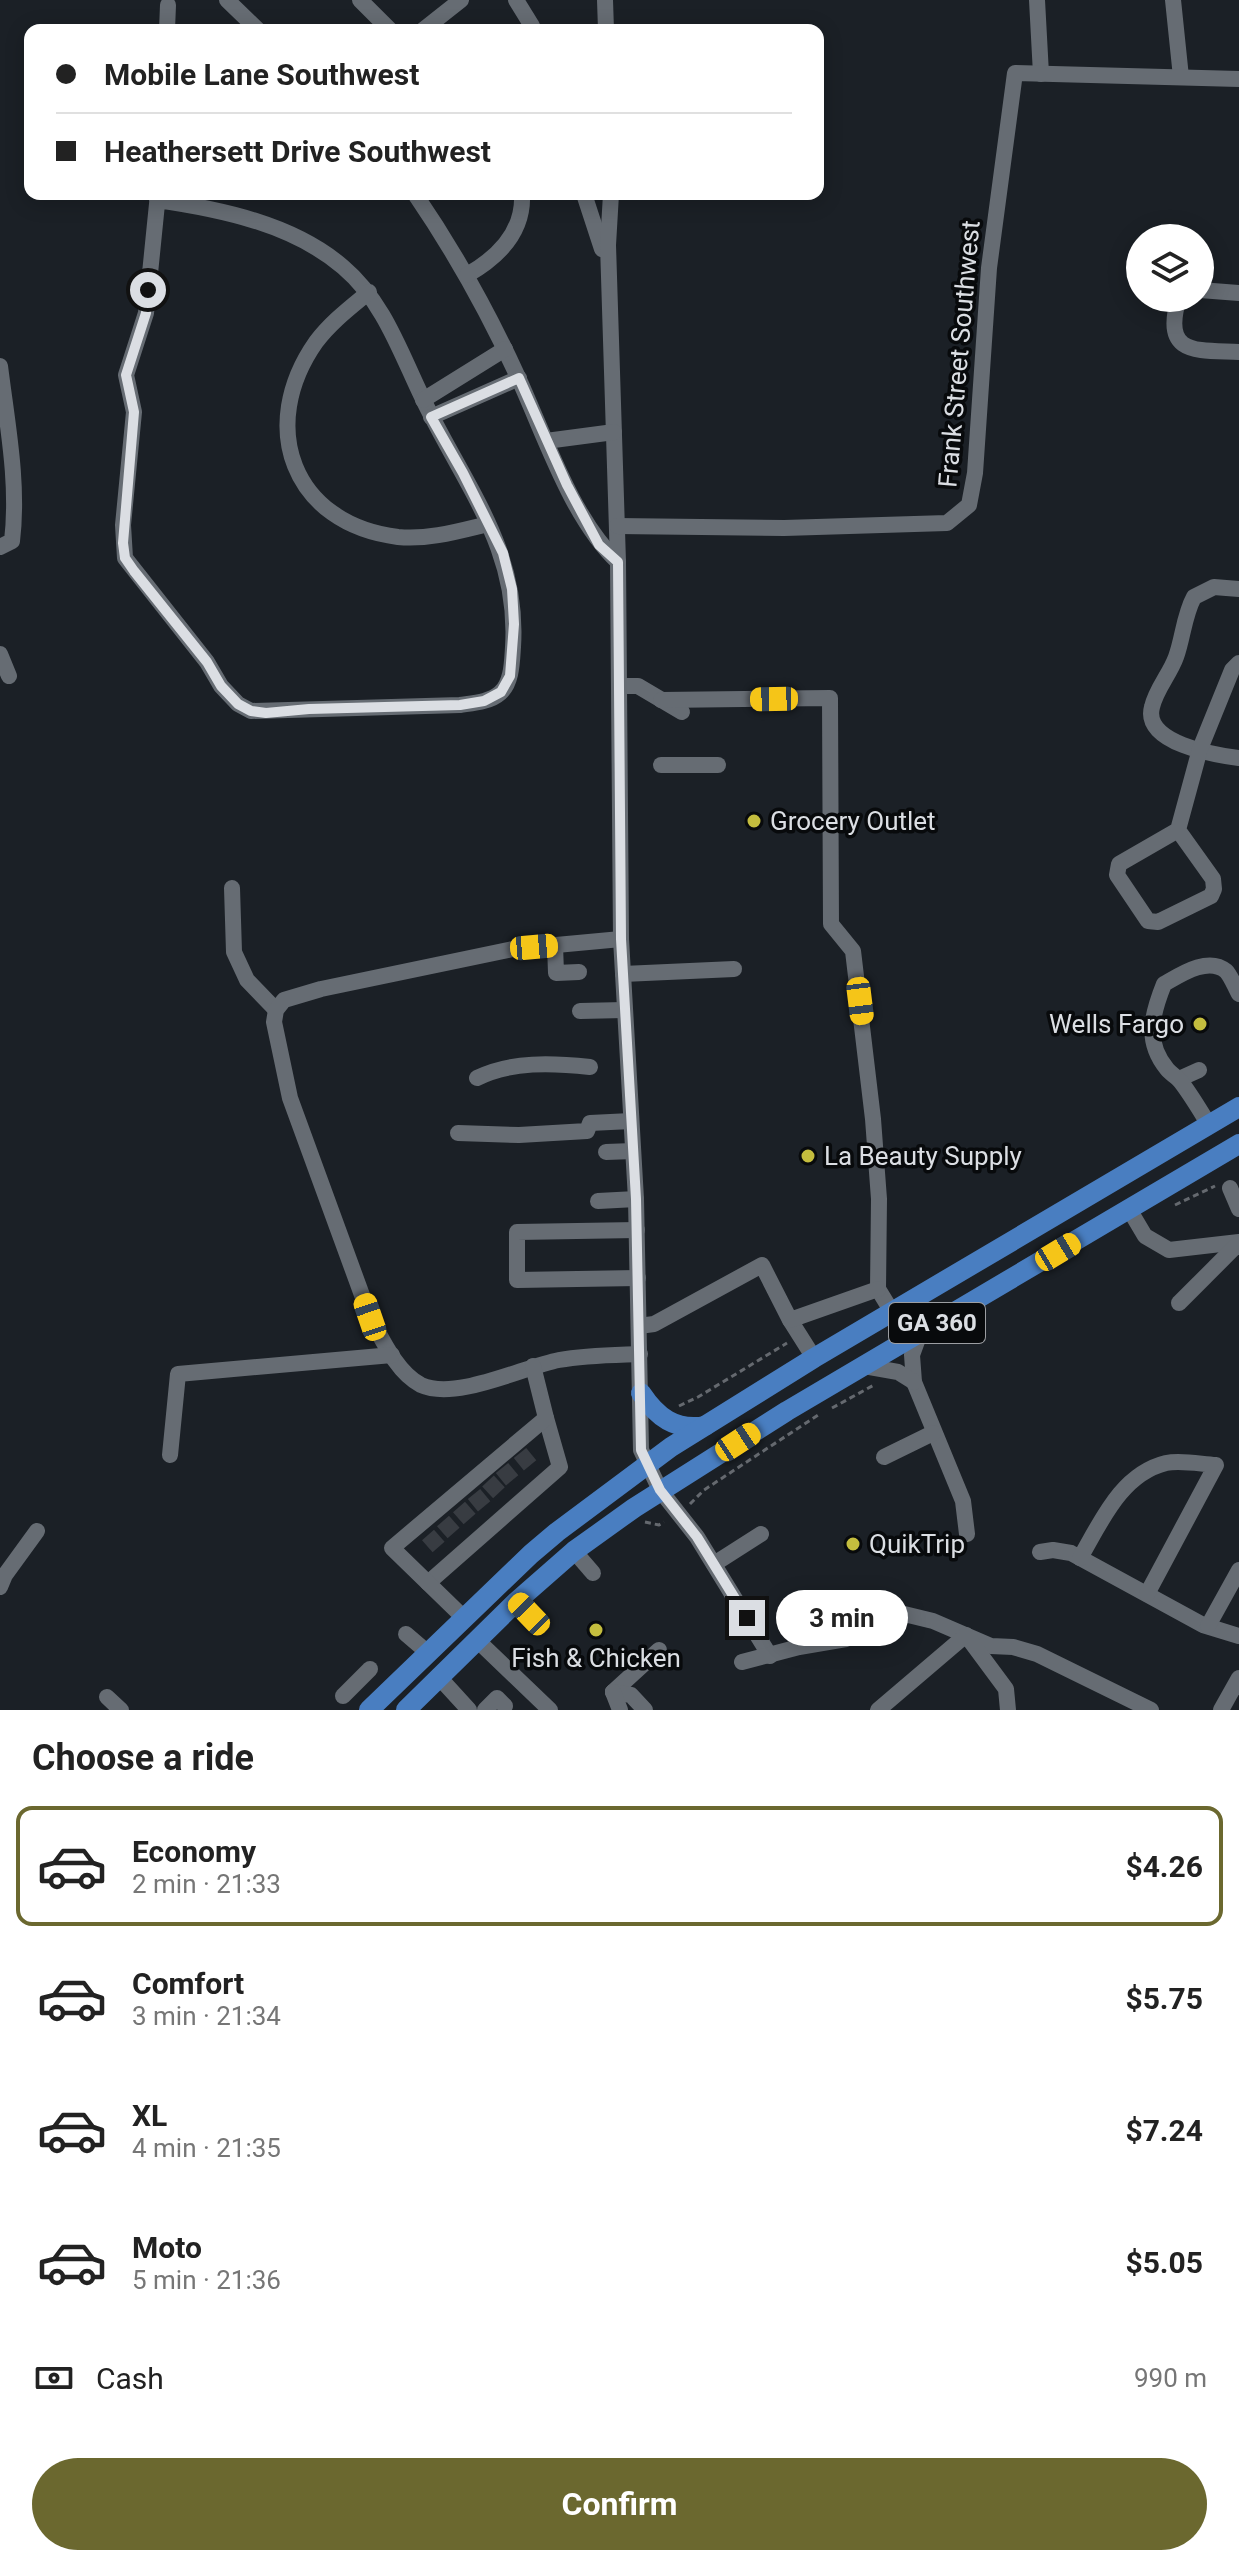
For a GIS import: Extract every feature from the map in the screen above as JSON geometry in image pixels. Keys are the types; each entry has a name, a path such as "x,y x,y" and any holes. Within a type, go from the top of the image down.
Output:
{"main road":[{"name":"GA 360","path":"371,1708 463,1617 557,1532 647,1465 814,1358 1239,1107"},
{"name":"GA 360","path":"415,1707 438,1676 517,1601 574,1551 660,1490 1239,1144"},
{"path":"641,1393 652,1410 670,1423 687,1428 705,1426"}],"street":[{"path":"227,0 252,24"},
{"path":"360,0 384,24"},
{"path":"431,24 461,0"},
{"path":"516,0 531,24"},
{"path":"605,0 606,24"},
{"path":"1037,0 1041,74"},
{"path":"1173,0 1181,77"},
{"path":"163,2 166,24"},
{"name":"Frank Street Southwest","path":"617,526 784,528 947,523 969,505 975,473 989,268 1015,73 1239,79"},
{"path":"157,200 146,313 126,375 134,412 123,525 125,558 207,662 221,686 238,704 251,711 266,713 460,705 484,701 501,692 511,667 514,613 503,553 369,292 342,266 308,243 231,214 170,200"},
{"path":"419,200 467,275 599,545 618,562"},
{"path":"467,275 488,263 503,248 519,220 521,200"},
{"path":"586,200 610,278"},
{"path":"610,200 608,227 618,562 621,939 636,1199 641,1450 660,1490 714,1564 770,1656"},
{"path":"1214,291 1239,293"},
{"path":"369,292 329,326 305,362 296,383 287,419 287,433 298,476 319,505 337,517 375,532 398,537 420,537 488,524"},
{"path":"1178,312 1176,328 1182,346 1190,350 1239,352"},
{"path":"423,400 505,349"},
{"path":"0,366 13,471 13,528 12,541 0,547"},
{"path":"431,417 519,378"},
{"path":"546,441 614,432"},
{"path":"1239,589 1214,587 1194,597 1177,655 1151,709 1151,720 1162,736 1211,754 1239,758"},
{"path":"0,654 9,676"},
{"path":"1178,830 1213,879 1214,889 1211,896 1158,922 1148,921 1117,875 1117,868 1178,830 1200,749 1232,670 1239,663"},
{"path":"620,686 638,686 682,712"},
{"path":"661,700 830,698 831,924 853,951 879,1199 878,1289 892,1312"},
{"path":"661,765 718,765"},
{"path":"232,888 234,952 247,980 276,1010"},
{"path":"621,939 513,949 321,989 284,1000 276,1010 274,1022 290,1098 370,1317 392,1355 417,1383 431,1389 470,1385 533,1366 587,1355 640,1354"},
{"path":"555,945 556,973 579,972"},
{"path":"1209,1125 1179,1079 1168,1070 1154,1049 1151,1034 1157,1002 1164,984 1185,972 1213,966 1226,971 1239,994"},
{"path":"623,974 734,969"},
{"path":"580,1011 624,1010"},
{"path":"477,1078 508,1067 557,1064 590,1067"},
{"path":"1179,1079 1199,1070"},
{"path":"458,1133 519,1135 587,1131 590,1123 631,1121"},
{"path":"606,1152 633,1151"},
{"path":"1230,1188 1239,1209"},
{"path":"598,1201 636,1199"},
{"path":"1129,1209 1145,1236 1169,1250 1239,1243"},
{"path":"637,1230 517,1232 517,1280 638,1278"},
{"path":"1179,1303 1239,1243"},
{"path":"639,1326 654,1324 762,1265 790,1320 814,1358"},
{"path":"790,1320 878,1289"},
{"path":"920,1333 912,1355 914,1382 963,1501 967,1534"},
{"path":"170,1455 178,1374 392,1355"},
{"path":"428,1583 447,1557 521,1490 538,1476 560,1467 533,1366"},
{"path":"864,1366 898,1372 914,1382"},
{"path":"463,1617 392,1548 424,1530 517,1449 546,1418"},
{"path":"884,1457 933,1433"},
{"path":"1080,1558 1124,1487 1164,1463 1216,1465 1147,1594"},
{"path":"0,1587 5,1575 37,1531"},
{"path":"714,1564 761,1534"},
{"path":"1040,1552 1062,1550 1208,1626 1239,1636"},
{"path":"574,1551 593,1573"},
{"path":"1208,1626 1239,1570"},
{"path":"517,1601 539,1624"},
{"path":"742,1662 846,1639 896,1612 933,1621 991,1646 1013,1647 1037,1654 1151,1710"},
{"path":"406,1634 427,1652"},
{"path":"878,1710 966,1635"},
{"path":"966,1635 1006,1689 1008,1710"},
{"path":"477,1640 550,1710"},
{"path":"613,1692 659,1650"},
{"path":"370,1669 348,1691 371,1708"},
{"path":"438,1676 469,1710"},
{"path":"1221,1710 1239,1678"},
{"path":"613,1692 620,1710"},
{"path":"613,1692 631,1695 645,1710"},
{"path":"107,1697 121,1710"}],"tunnel":[{"path":"520,1453 533,1469"},
{"path":"502,1468 516,1485"},
{"path":"488,1481 503,1497"},
{"path":"474,1494 488,1511"},
{"path":"459,1507 474,1524"},
{"path":"443,1521 458,1538"},
{"path":"428,1535 443,1552"}],"place":[{"name":"Grocery Outlet","path":"754,821"},
{"name":"Wells Fargo","path":"1200,1024"},
{"name":"La Beauty Supply","path":"808,1156"},
{"name":"QuikTrip","path":"853,1544"},
{"name":"Fish & Chicken","path":"596,1630"}],"route":[{"path":"148,290 146,313 126,375 134,412 123,525 125,558 207,662 221,686 238,704 251,711 266,713 460,705 484,701 501,692 510,676 514,624 512,589 503,553 431,417 519,378 567,485 599,545 618,562 621,939 636,1199 641,1450 660,1490 697,1537 747,1618"}]}
